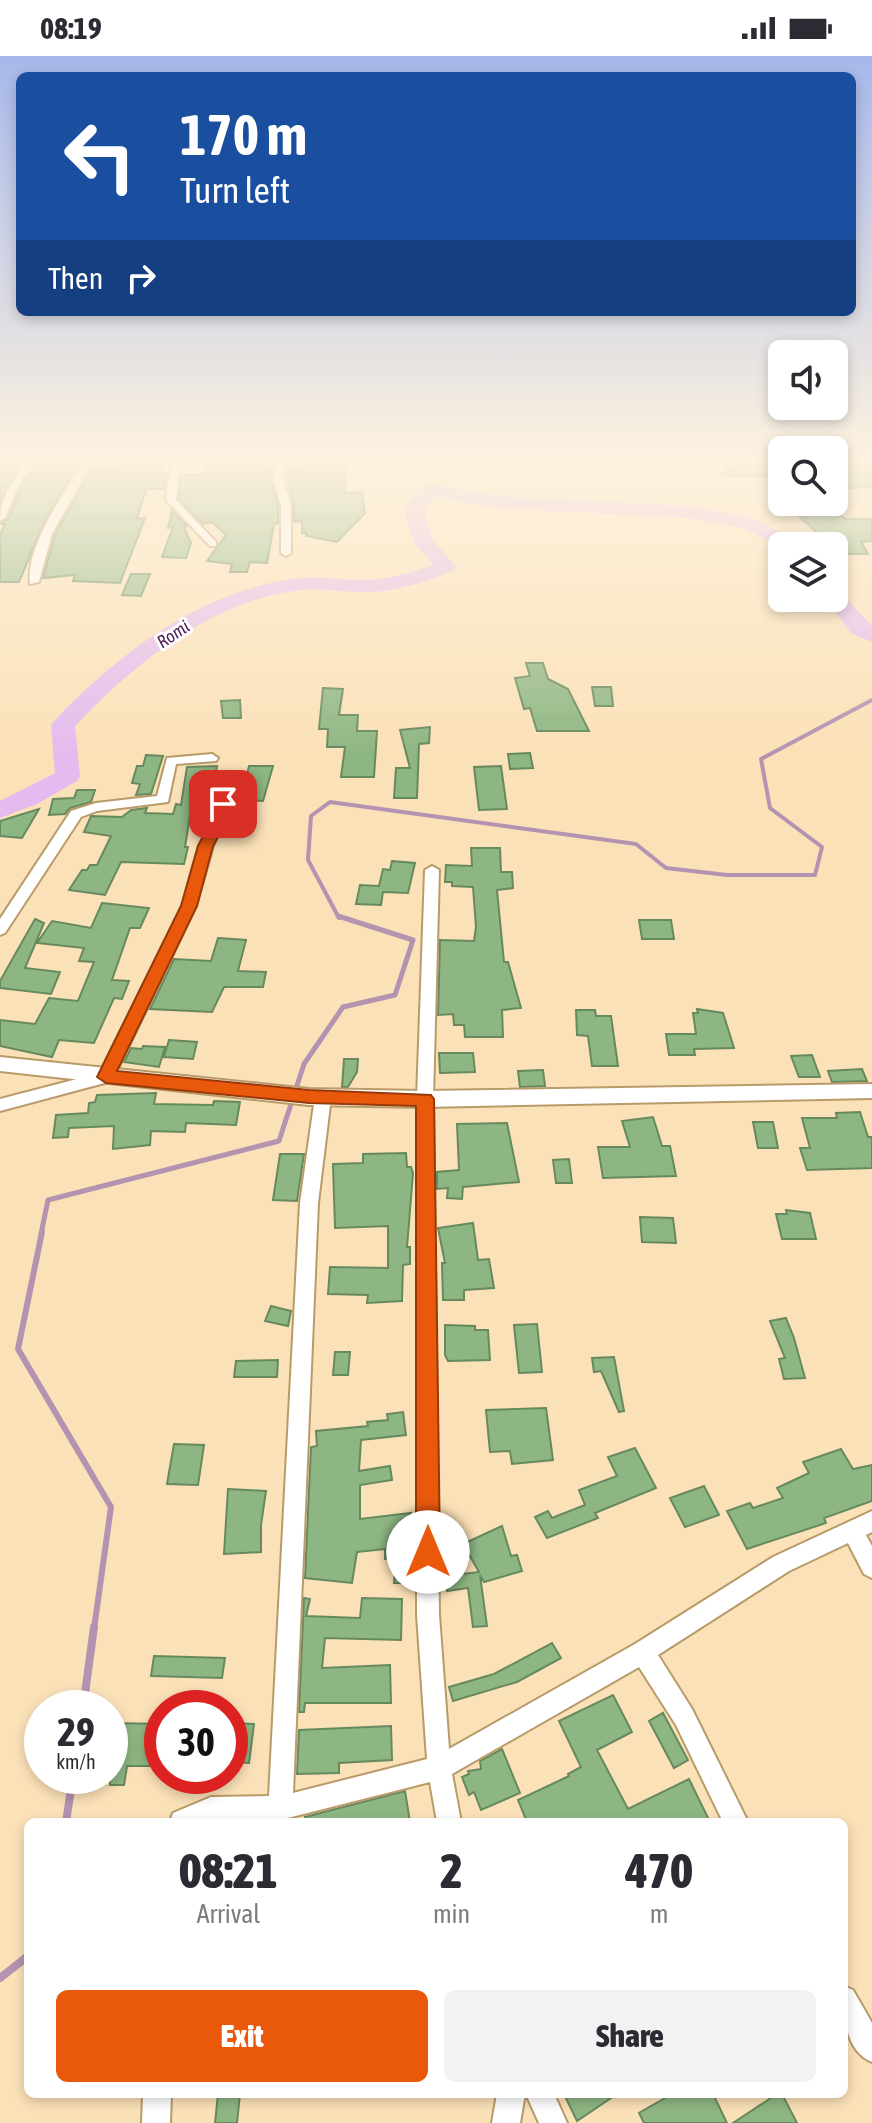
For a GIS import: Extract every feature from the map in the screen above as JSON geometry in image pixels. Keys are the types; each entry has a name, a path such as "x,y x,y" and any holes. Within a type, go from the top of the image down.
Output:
{"street":[{"path":"34,582 39,559"},
{"path":"0,930 76,814 89,808 145,804 163,799 171,761 212,758"},
{"path":"0,1105 106,1077 189,906 206,846 220,818 223,804"},
{"path":"432,870 425,1099 428,1615 439,1768 448,1818"},
{"path":"0,1064 316,1097 425,1099 872,1091"},
{"path":"280,1808 316,1097"},
{"path":"191,1818 211,1809 280,1808 439,1768 643,1652 781,1564 862,1526 872,1567"},
{"path":"643,1652 684,1717 734,1818"},
{"path":"848,2006 872,2049"},
{"path":"156,2123 157,2098"},
{"path":"506,2123 510,2098"},
{"path":"542,2098 553,2123"}],"building":[{"path":"0,559 28,559 19,582 0,582"},
{"path":"48,559 129,559 120,583 73,581 75,575 43,578"},
{"path":"268,559 267,563 250,562 247,572 230,572 232,564 207,561"},
{"path":"131,574 150,574 141,596 122,595"},
{"path":"526,663 543,663 548,679 568,689 589,731 537,731 530,708 524,709 515,678 530,676"},
{"path":"592,687 611,687 613,706 595,706"},
{"path":"323,688 343,689 339,715 358,715 357,731 377,731 374,777 341,777 345,747 327,747 328,729 319,729"},
{"path":"240,700 241,718 223,718 221,701"},
{"path":"430,727 429,743 419,744 417,798 394,798 396,768 410,768 400,730"},
{"path":"530,753 533,768 510,769 508,754"},
{"path":"146,755 163,756 151,794 136,795 140,784 132,783 137,766 143,766"},
{"path":"217,766 211,803 198,803 194,816 190,816 184,864 121,862 105,895 69,890 82,870 97,865 111,836 84,832 91,816 122,817 131,810 147,808 145,813 173,814 176,804 181,805 187,767"},
{"path":"249,766 273,766 263,801 241,800"},
{"path":"501,766 507,809 479,810 474,767"},
{"path":"77,790 95,790 91,802 70,808 65,814 49,815 53,799 74,798"},
{"path":"39,809 22,838 0,836 0,821"},
{"path":"471,848 500,848 501,872 512,872 513,888 497,890 504,962 508,962 521,1008 502,1010 503,1037 465,1037 464,1025 454,1025 453,1014 438,1015 440,940 474,941 476,927 473,887 452,886 452,882 445,882 446,865 472,866"},
{"path":"392,861 415,863 408,893 383,892 381,905 356,904 360,885 379,886 383,869 390,870"},
{"path":"102,903 149,908 140,928 130,928 112,980 129,981 122,999 114,998 94,1043 59,1040 52,1057 0,1046 0,1020 35,1024 49,998 78,1001 94,962 79,961 84,948 37,943 52,921 91,928"},
{"path":"35,919 44,923 25,968 60,972 51,994 0,988 0,981"},
{"path":"639,920 671,920 674,939 642,939"},
{"path":"218,938 246,940 238,971 266,972 263,987 224,987 212,1012 150,1009 174,959 211,961"},
{"path":"697,1009 723,1013 734,1048 694,1049 695,1055 669,1055 666,1034 696,1034 693,1013 698,1013"},
{"path":"576,1010 595,1010 596,1016 611,1016 618,1066 592,1066 588,1036 577,1035"},
{"path":"169,1040 197,1042 193,1059 164,1057"},
{"path":"143,1046 165,1047 159,1067 124,1062 131,1048 142,1049"},
{"path":"439,1053 473,1053 475,1072 440,1073"},
{"path":"812,1055 820,1077 799,1077 791,1056"},
{"path":"344,1059 358,1059 357,1072 348,1087 342,1087"},
{"path":"862,1069 867,1081 832,1082 828,1071"},
{"path":"543,1070 545,1086 520,1087 518,1071"},
{"path":"156,1093 154,1104 240,1102 236,1125 186,1123 185,1132 151,1131 150,1145 113,1149 114,1126 69,1128 68,1137 53,1138 56,1115 88,1113 89,1103 95,1102 97,1095"},
{"path":"860,1112 868,1137 872,1137 872,1168 807,1170 800,1148 810,1148 802,1118 837,1118 836,1113"},
{"path":"653,1117 662,1146 670,1146 676,1176 603,1178 598,1147 630,1147 622,1121"},
{"path":"753,1122 773,1122 778,1148 758,1148"},
{"path":"507,1123 519,1182 463,1187 462,1199 447,1198 448,1188 437,1189 437,1172 459,1170 457,1124"},
{"path":"406,1153 407,1167 411,1167 413,1173 407,1247 410,1247 410,1264 403,1265 402,1301 367,1303 368,1295 328,1294 330,1267 388,1268 388,1226 335,1228 333,1164 363,1163 363,1154"},
{"path":"280,1154 304,1154 297,1201 273,1200"},
{"path":"569,1159 572,1183 556,1183 553,1160"},
{"path":"786,1210 810,1213 816,1239 782,1239 776,1214 787,1214"},
{"path":"640,1217 673,1218 676,1243 642,1242"},
{"path":"473,1223 478,1260 489,1259 494,1288 464,1290 464,1300 443,1300 442,1263 445,1263 438,1228"},
{"path":"271,1306 291,1311 288,1326 265,1321"},
{"path":"786,1318 805,1378 784,1379 779,1359 785,1358 770,1321"},
{"path":"537,1324 542,1372 519,1373 514,1325"},
{"path":"445,1325 475,1326 475,1330 488,1330 490,1360 448,1361 445,1355"},
{"path":"335,1352 350,1352 348,1375 333,1375"},
{"path":"614,1357 624,1411 619,1412 601,1371 594,1372 592,1358"},
{"path":"278,1360 277,1377 234,1377 236,1361"},
{"path":"546,1408 553,1460 512,1464 510,1451 490,1452 486,1410"},
{"path":"403,1412 406,1435 361,1440 359,1471 390,1466 392,1480 360,1485 360,1519 411,1513 410,1583 394,1583 396,1558 385,1559 385,1549 357,1552 352,1583 305,1578 311,1447 317,1446 316,1431 368,1426 367,1422 388,1420 387,1414"},
{"path":"174,1444 204,1445 198,1485 167,1484"},
{"path":"635,1448 656,1488 595,1513 598,1518 547,1538 535,1517 548,1511 552,1518 585,1505 579,1490 617,1476 608,1457"},
{"path":"841,1449 853,1469 872,1465 872,1501 824,1518 826,1523 747,1549 727,1511 750,1503 753,1508 783,1498 777,1488 809,1473 803,1462"},
{"path":"704,1486 719,1515 685,1527 670,1498"},
{"path":"228,1489 266,1491 261,1552 224,1554"},
{"path":"502,1526 511,1556 517,1555 522,1571 484,1582 480,1575 487,1626 473,1627 468,1588 447,1591 445,1576 479,1572 463,1544"},
{"path":"304,1598 310,1599 306,1616 360,1618 362,1598 402,1599 401,1640 325,1638 322,1668 390,1665 391,1703 305,1703 304,1712 299,1712"},
{"path":"552,1643 561,1658 517,1682 453,1701 449,1687 494,1674"},
{"path":"154,1656 225,1658 222,1678 151,1676"},
{"path":"613,1695 632,1732 597,1750 628,1809 689,1779 708,1818 525,1818 518,1800 569,1776 581,1767 559,1721"},
{"path":"663,1713 688,1760 674,1768 649,1721"},
{"path":"128,1723 144,1724 144,1766 128,1766"},
{"path":"248,1724 254,1724 249,1763"},
{"path":"391,1726 392,1760 339,1763 339,1773 297,1774 299,1730"},
{"path":"502,1749 520,1793 481,1810 474,1792 469,1795 462,1777 469,1774 468,1771 481,1769 480,1761"},
{"path":"405,1791 409,1818 305,1818"},
{"path":"218,2098 240,2098 237,2123 215,2123"},
{"path":"566,2098 611,2098 577,2121"},
{"path":"665,2098 715,2098 727,2123 644,2123 639,2113"},
{"path":"771,2098 784,2098 797,2123 733,2123"}],"waterway":[{"name":"Romi","path":"0,810 28,799 68,776 63,725 111,677 167,636 198,618 262,592 295,585 360,586 408,580 446,567 439,559"},
{"name":"Romi","path":"846,612 859,628 872,635"},
{"path":"339,918 308,860 311,816 330,802 636,844 666,868 727,875 815,875 822,847 770,808 761,759 872,700"},
{"path":"41,1234 48,1200 279,1141 304,1064 343,1007 395,995 413,940 338,916"},
{"path":"42,1232 18,1349 111,1507 94,1629"},
{"path":"85,1690 94,1627"},
{"path":"67,1818 70,1794"},
{"path":"0,1978 24,1959"}],"route":[{"path":"223,804 220,818 206,846 189,906 106,1077 309,1097 425,1099 428,1552"}]}
